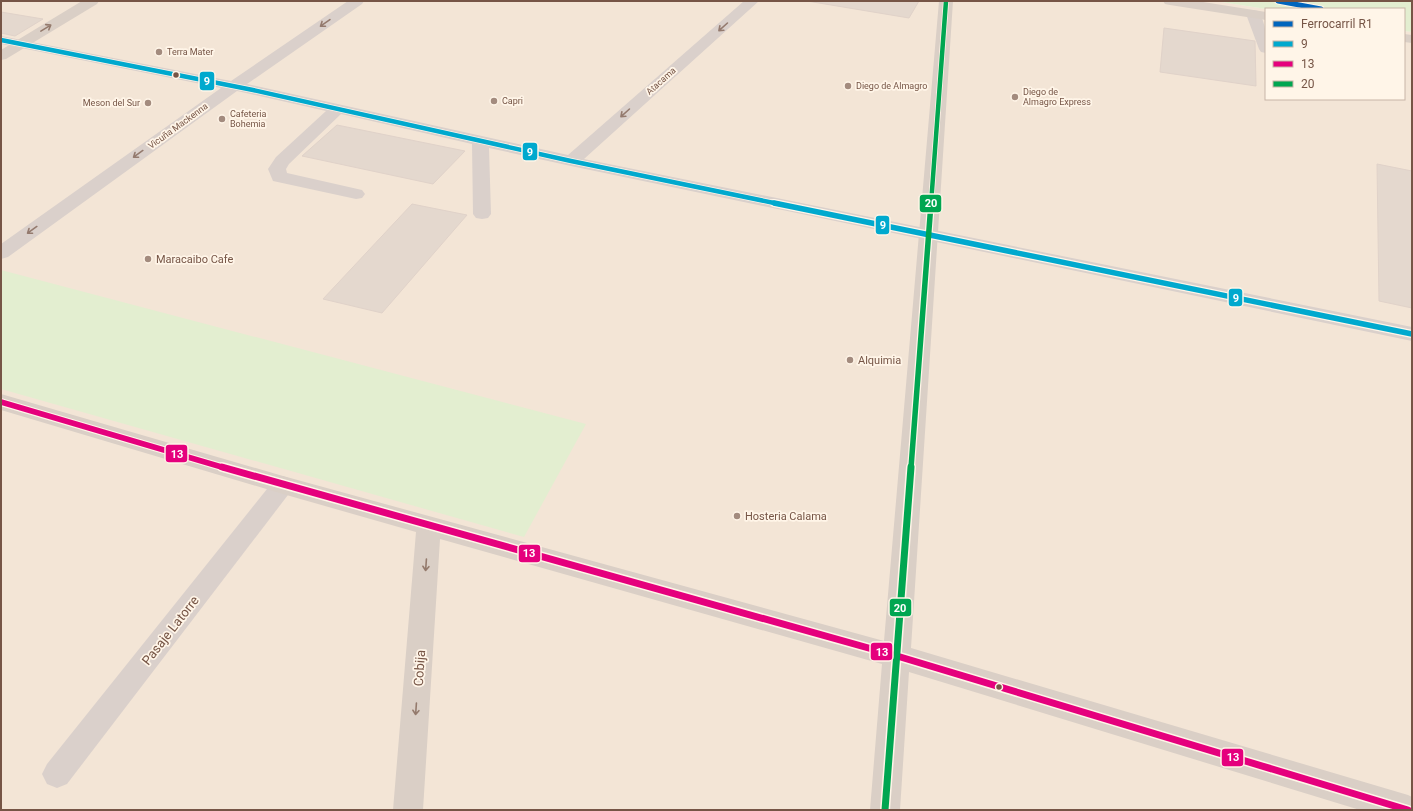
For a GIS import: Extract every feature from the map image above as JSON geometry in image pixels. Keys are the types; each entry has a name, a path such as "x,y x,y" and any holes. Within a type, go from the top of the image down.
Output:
{"main road":[{"path":"1,56 92,1"},
{"path":"885,810 946,1"},
{"path":"1170,1 1259,15"},
{"path":"1,402 283,485 897,656 1408,810"},
{"name":"Cobija","path":"408,810 429,526"}],"street":[{"name":"Vicuña Mackenna","path":"1,252 357,1"},
{"name":"Atacama","path":"571,161 752,1"},
{"path":"1259,15 1265,44"},
{"path":"1,40 234,87 571,161 1412,334"},
{"path":"336,109 282,161 277,169 278,178 356,194"},
{"path":"480,141 482,214"},
{"name":"Pasaje Latorre","path":"57,774 283,485"}],"shaded area":[{"path":"1,1 1215,1 1265,9 1265,100 1405,100 1405,31 1412,32 1412,810 1,810"}],"green space":[{"path":"1215,1 1412,1 1412,32 1405,31 1405,8 1265,9"},
{"path":"1,270 586,424 524,537 1,389"}],"building":[{"path":"807,1 919,1 909,18"},
{"path":"1,12 43,19 15,36 1,33"},
{"path":"1164,28 1255,41 1256,86 1160,72"},
{"path":"337,125 465,151 433,184 302,156"},
{"path":"1377,164 1412,171 1412,308 1379,301"},
{"path":"412,204 467,215 382,313 323,299"}],"rail line":[{"name":"R1","path":"1278,1 1316,8"}],"transit line":[{"name":"20","path":"885,810 946,1"},
{"name":"9","path":"1,40 253,90 571,161 1412,334"},
{"name":"13","path":"1,402 283,485 897,656 1408,810"}],"place":[{"name":"Terra Mater","path":"159,52"},
{"name":"Diego de Almagro","path":"848,86"},
{"name":"Diego de Almagro Express","path":"1015,97"},
{"name":"Capri","path":"494,101"},
{"name":"Meson del Sur","path":"148,103"},
{"name":"Cafeteria Bohemia","path":"222,119"},
{"name":"Maracaibo Cafe","path":"148,259"},
{"name":"Alquimia","path":"850,360"},
{"name":"Hosteria Calama","path":"737,516"}]}
